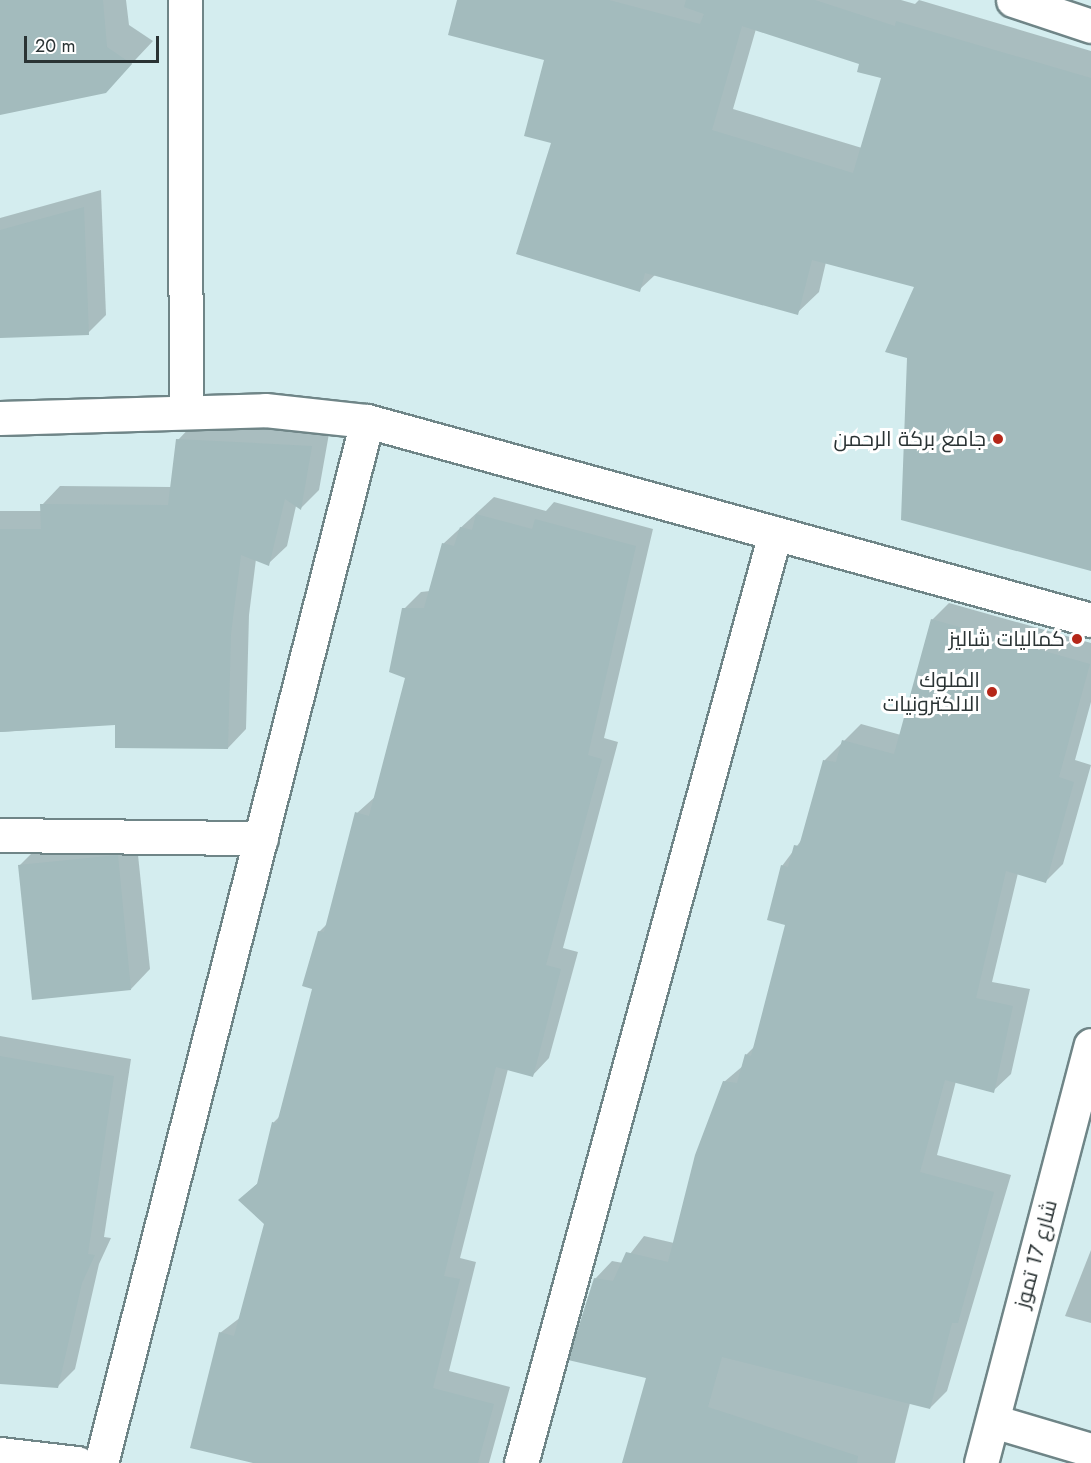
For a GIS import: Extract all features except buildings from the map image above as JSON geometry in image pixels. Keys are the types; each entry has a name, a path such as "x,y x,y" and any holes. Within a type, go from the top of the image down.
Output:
{"street":[{"path":"185,0 186,411"},
{"path":"1013,0 1091,26"},
{"path":"0,418 265,410 367,421 1091,620"},
{"path":"101,1463 367,421"},
{"path":"521,1463 775,533"},
{"path":"0,835 261,838"},
{"name":"شارع 17 تموز","path":"981,1463 1091,1045"},
{"path":"993,1421 1091,1450"},
{"path":"0,1454 77,1463"}],"place":[{"name":"جامع بركة الرحمن","path":"998,439"},
{"name":"كماليات شاليز","path":"1077,639"},
{"name":"الملوك الالكترونيات","path":"992,692"}]}
